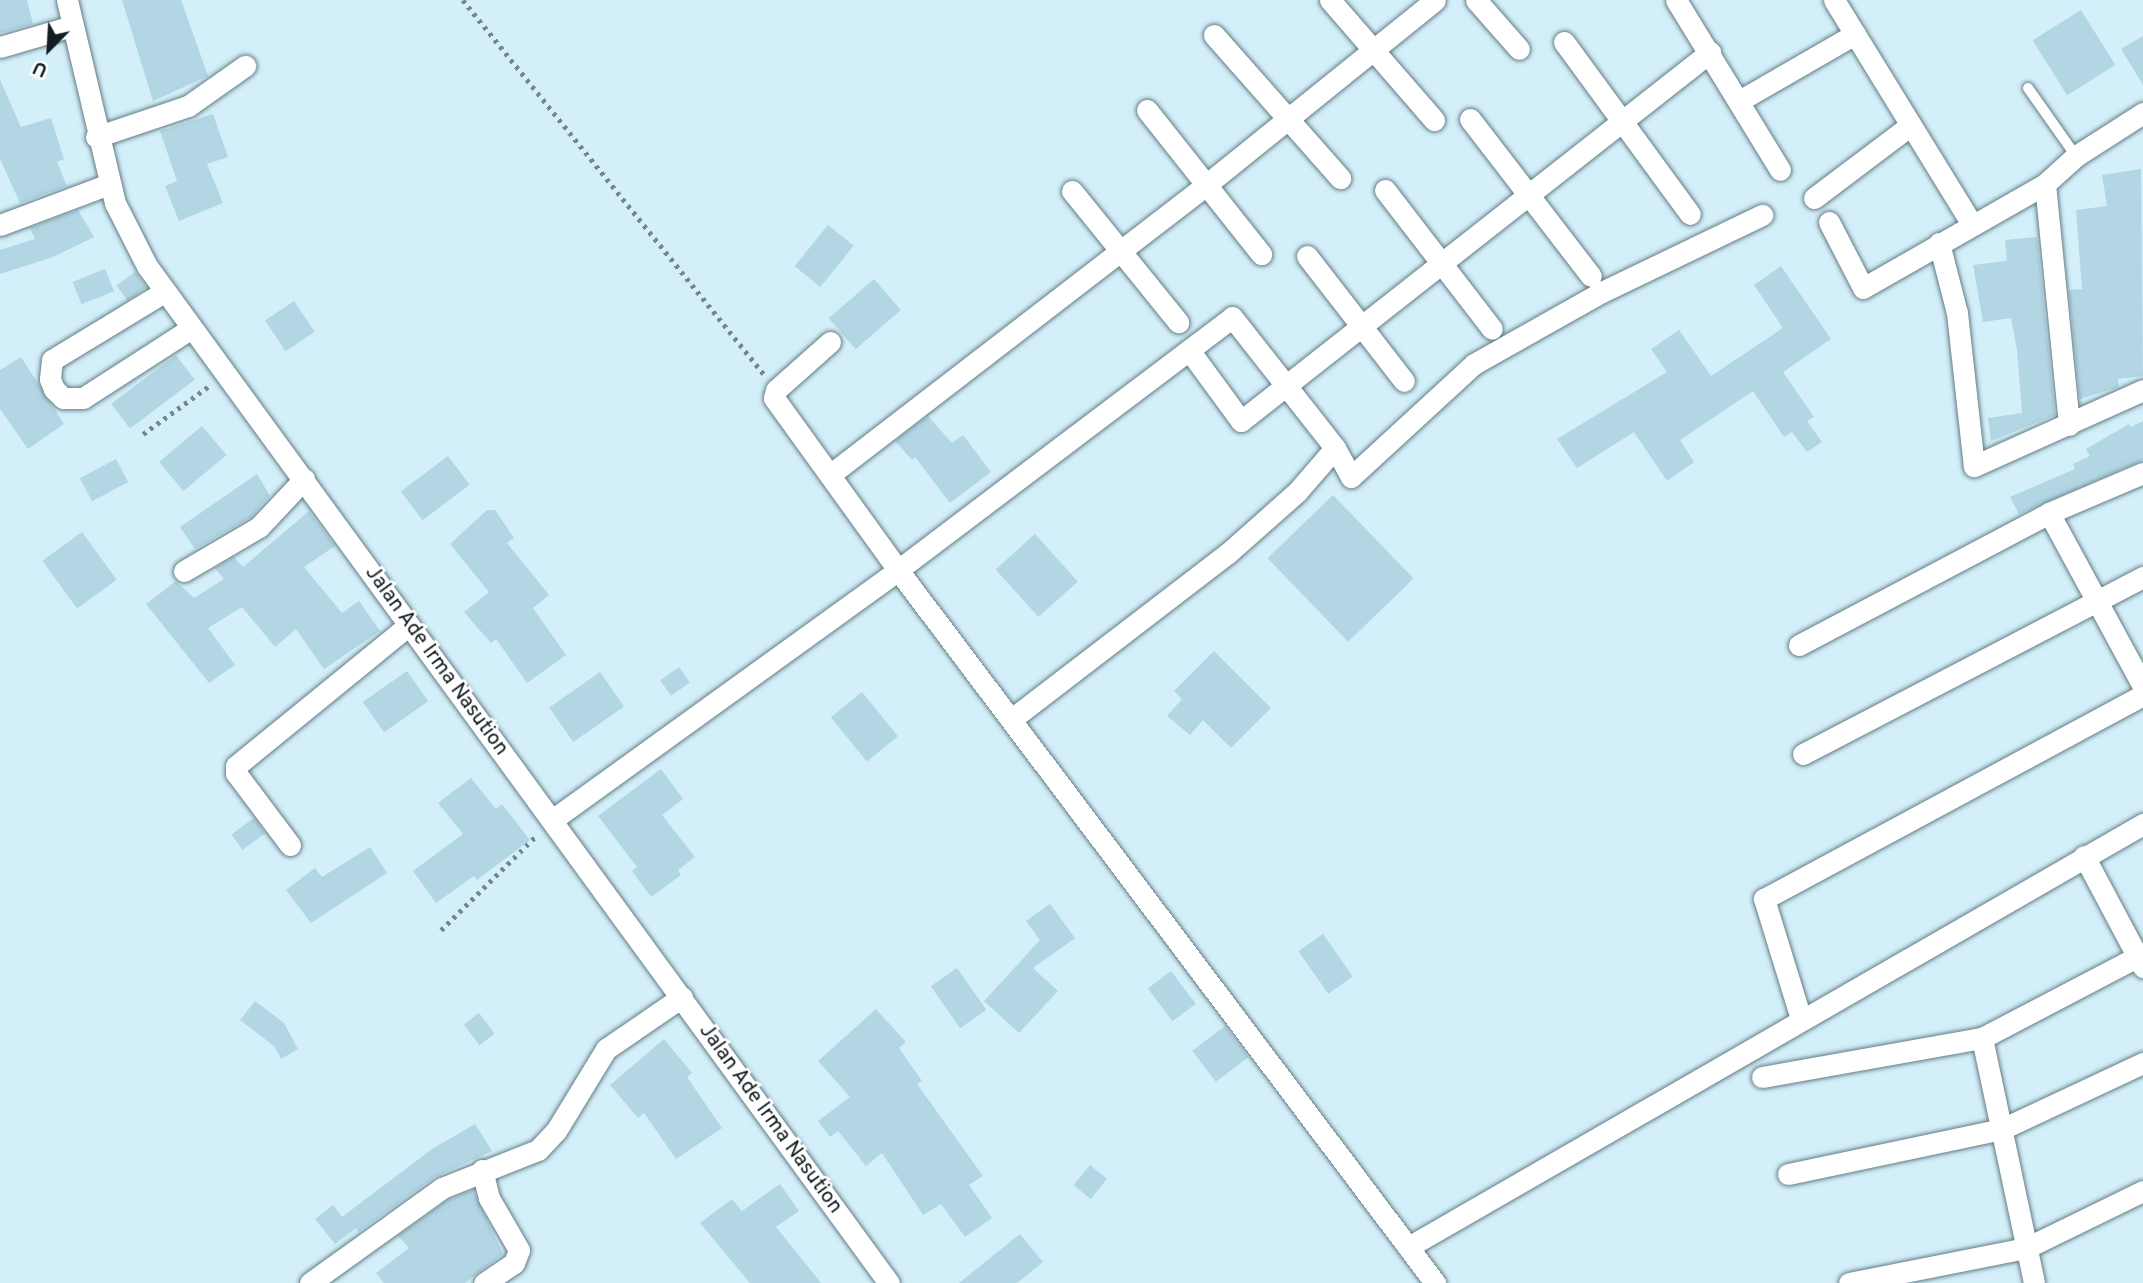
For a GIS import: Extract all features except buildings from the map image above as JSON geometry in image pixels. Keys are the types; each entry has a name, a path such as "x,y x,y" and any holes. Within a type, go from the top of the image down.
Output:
{"street":[{"name":"Jalan Ade Irma Nasution","path":"68,0 96,137 109,184 136,248 164,292 304,479 889,1283"},
{"path":"1330,0 1434,120"},
{"path":"831,474 1206,185 1435,0"},
{"path":"1476,0 1519,49"},
{"path":"1676,0 1780,170"},
{"path":"1834,0 1972,224"},
{"path":"0,47 72,26"},
{"path":"1739,101 1855,34"},
{"path":"1214,35 1340,178"},
{"path":"1564,42 1690,214"},
{"path":"1189,350 1241,421 1365,328 1710,52"},
{"path":"96,137 180,109 245,66"},
{"path":"1147,110 1261,254"},
{"path":"1829,222 1863,288 2045,184 2076,156 2143,113"},
{"path":"1470,120 1591,276"},
{"path":"1814,198 1911,125"},
{"path":"0,225 109,184"},
{"path":"2045,184 2069,425"},
{"path":"1385,190 1492,329"},
{"path":"1072,191 1178,322"},
{"path":"552,820 898,570 1232,317 1335,449 1351,477 1474,364 1602,292 1762,215"},
{"path":"1939,243 1957,313 1974,467 2143,390"},
{"path":"1307,256 1404,381"},
{"path":"164,292 52,360 50,379 54,389 63,398 83,398 190,329"},
{"path":"830,342 776,390 778,406 831,474 960,656 1013,718 1251,1034 1364,1194 1410,1245 1435,1283"},
{"path":"1013,718 1227,554 1297,492 1335,449"},
{"path":"1798,645 2049,513 2143,473"},
{"path":"184,571 259,527 304,479"},
{"path":"2049,513 2143,686"},
{"path":"1803,754 2096,598 2143,577"},
{"path":"290,845 236,773 236,765 410,625"},
{"path":"1801,1018 1764,900 2143,695"},
{"path":"1410,1245 1801,1018 2143,824"},
{"path":"1762,1077 1982,1038 2141,959 2084,856"},
{"path":"310,1283 442,1188 482,1170 518,1161 538,1150 556,1131 606,1049 682,997"},
{"path":"1982,1038 2034,1283"},
{"path":"1788,1174 2002,1129 2143,1063"},
{"path":"482,1170 489,1198 519,1250 514,1263 484,1283"},
{"path":"1849,1283 2026,1248 2143,1191"}],"lane":[{"path":"2028,88 2076,156"}],"path":[{"path":"463,0 776,390"},
{"path":"143,435 224,375"},
{"path":"441,930 552,820"}]}
